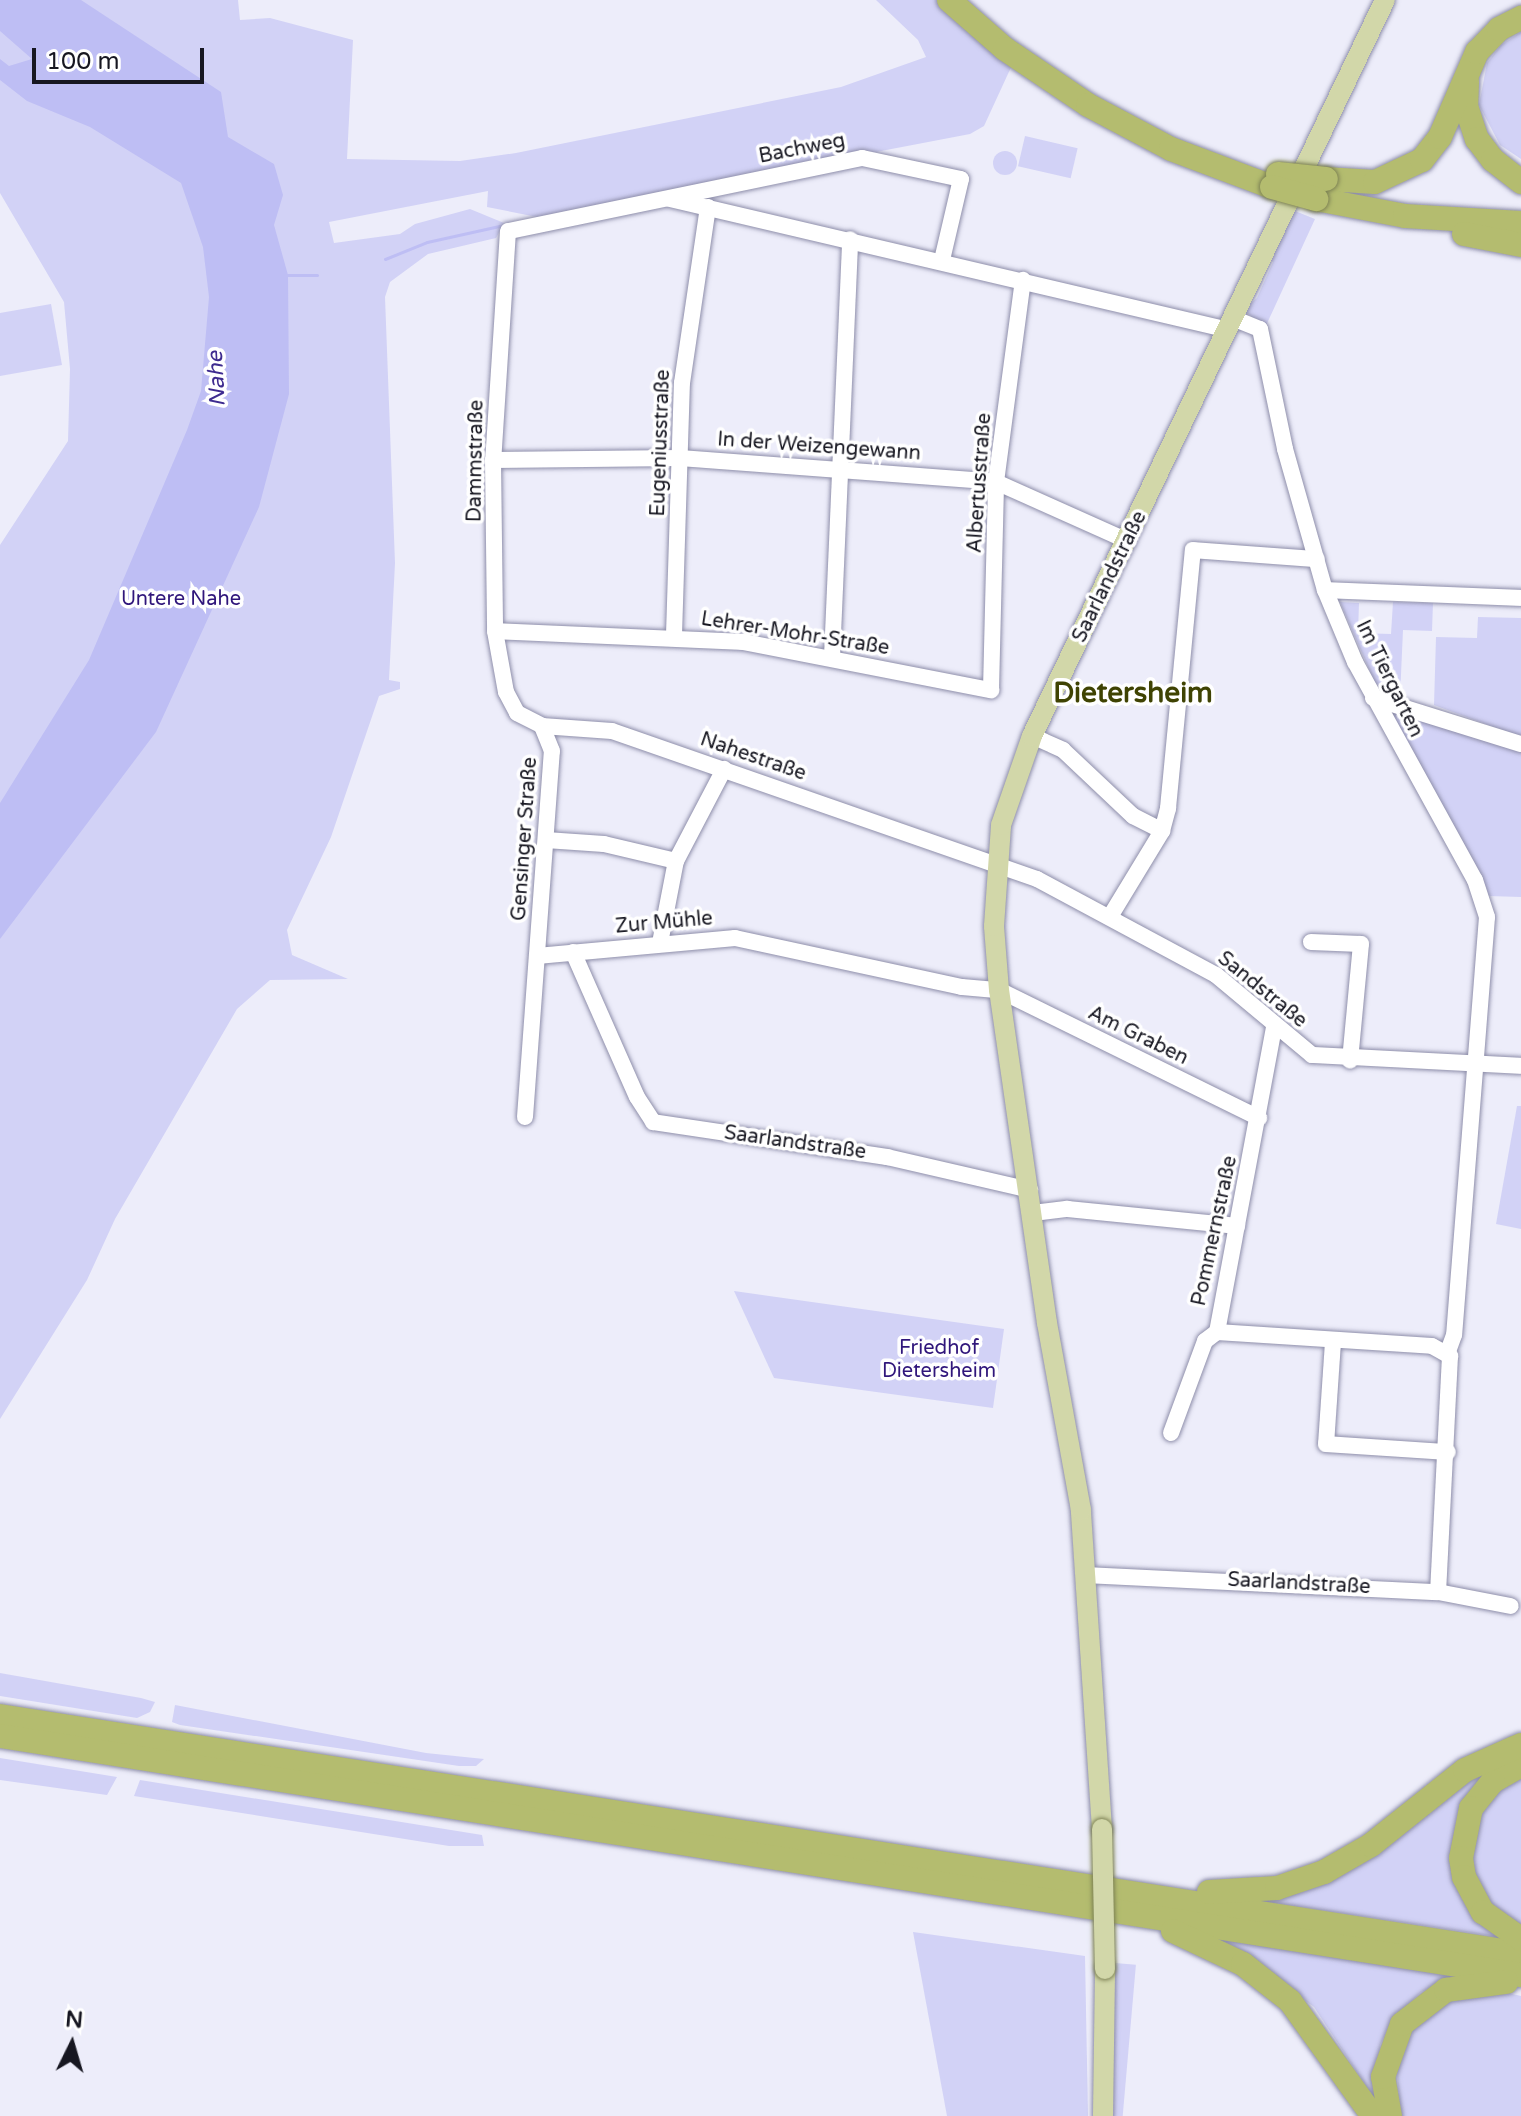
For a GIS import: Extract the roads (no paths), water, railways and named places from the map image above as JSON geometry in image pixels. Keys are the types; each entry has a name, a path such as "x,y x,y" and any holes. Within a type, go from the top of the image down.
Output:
{"highway":[{"path":"949,0 1005,49 1088,105 1171,149 1275,181 1424,204 1521,209"},
{"path":"968,0 1031,51 1118,107 1275,181"},
{"path":"1321,188 1375,182 1422,160 1440,137 1472,62 1491,36 1521,18"},
{"path":"1472,62 1466,83 1471,127 1493,160 1521,182"},
{"path":"1321,188 1407,225 1521,245"},
{"path":"1373,212 1521,223"},
{"path":"0,1716 1114,1913 1521,1977"},
{"path":"0,1736 1088,1886 1521,1954"},
{"path":"1088,1886 1220,1893 1277,1888 1302,1880 1371,1845 1465,1770 1521,1745"},
{"path":"1521,1765 1493,1781 1471,1808 1461,1858 1464,1877 1483,1912 1521,1939"},
{"path":"1114,1913 1200,1941 1266,1979 1310,2024 1373,2116"},
{"path":"1390,2116 1384,2095 1386,2058 1414,2010 1446,1990 1521,1977"}],"main road":[{"name":"Saarlandstraße","path":"1103,2116 1105,1969 1102,1829 1081,1510 1047,1323 999,990 996,863 1013,784 1032,736 1385,0"}],"street":[{"name":"Bachweg","path":"508,231 862,158 961,179 942,260"},
{"name":"Bachweg","path":"662,198 1232,324"},
{"name":"Eugeniusstraße","path":"674,635 682,383 708,207"},
{"name":"Dammstraße","path":"508,231 493,460 495,631 506,692 517,713 542,726"},
{"path":"832,657 850,239"},
{"name":"Albertusstraße","path":"991,690 996,482 1023,280"},
{"name":"Im Tiergarten","path":"1232,324 1260,329 1285,449 1325,590 1373,698 1475,880 1487,917 1475,1062"},
{"name":"In der Weizengewann","path":"493,460 680,458 842,467 996,482 1128,541"},
{"path":"1111,915 1162,831 1175,758 1193,550 1317,559"},
{"path":"1325,590 1521,598"},
{"name":"Lehrer-Mohr-Straße","path":"495,631 674,635 832,657 991,690"},
{"path":"1373,698 1521,744"},
{"name":"Nahestraße","path":"542,726 612,731 996,863"},
{"name":"Gensinger Straße","path":"537,956 552,751 542,726"},
{"path":"1032,736 1063,750 1133,816 1162,831"},
{"path":"660,943 676,861 724,769"},
{"path":"546,840 604,844 676,861"},
{"name":"Sandstraße","path":"996,863 1111,915 1216,975 1274,1028 1312,1055 1350,1060 1521,1066"},
{"name":"Zur Mühle","path":"537,956 735,938 962,987 999,990"},
{"path":"1311,942 1361,944 1350,1060"},
{"name":"Saarlandstraße","path":"573,952 630,1083 653,1122 887,1157 1030,1190"},
{"path":"525,1117 537,956"},
{"name":"Am Graben","path":"999,990 1259,1118"},
{"name":"Pommernstraße","path":"1171,1433 1205,1341 1217,1332 1274,1028"},
{"path":"1447,1354 1454,1335 1475,1062"},
{"path":"1033,1213 1068,1209 1237,1226"},
{"path":"1217,1332 1333,1342 1432,1346 1447,1354 1453,1365 1438,1592"},
{"path":"1333,1342 1326,1444 1448,1452"},
{"name":"Saarlandstraße","path":"1085,1575 1438,1592 1511,1606"}],"water":[{"name":"Nahe","path":"0,0 81,0 221,92 228,137 274,164 283,195 274,225 288,275 289,394 259,507 156,732 0,939 0,803 89,660 187,430 201,391 209,297 203,247 181,183 90,127 27,101 0,80 0,59 9,66 32,59 0,31"}],"waterway":[{"path":"385,259 427,242 499,226"},
{"path":"285,275 317,275"}],"district":[{"name":"Dietersheim","path":"1133,693"}],"park label":[{"name":"Untere Nahe","path":"181,599"},
{"name":"Friedhof Dietersheim","path":"939,1360"}]}
